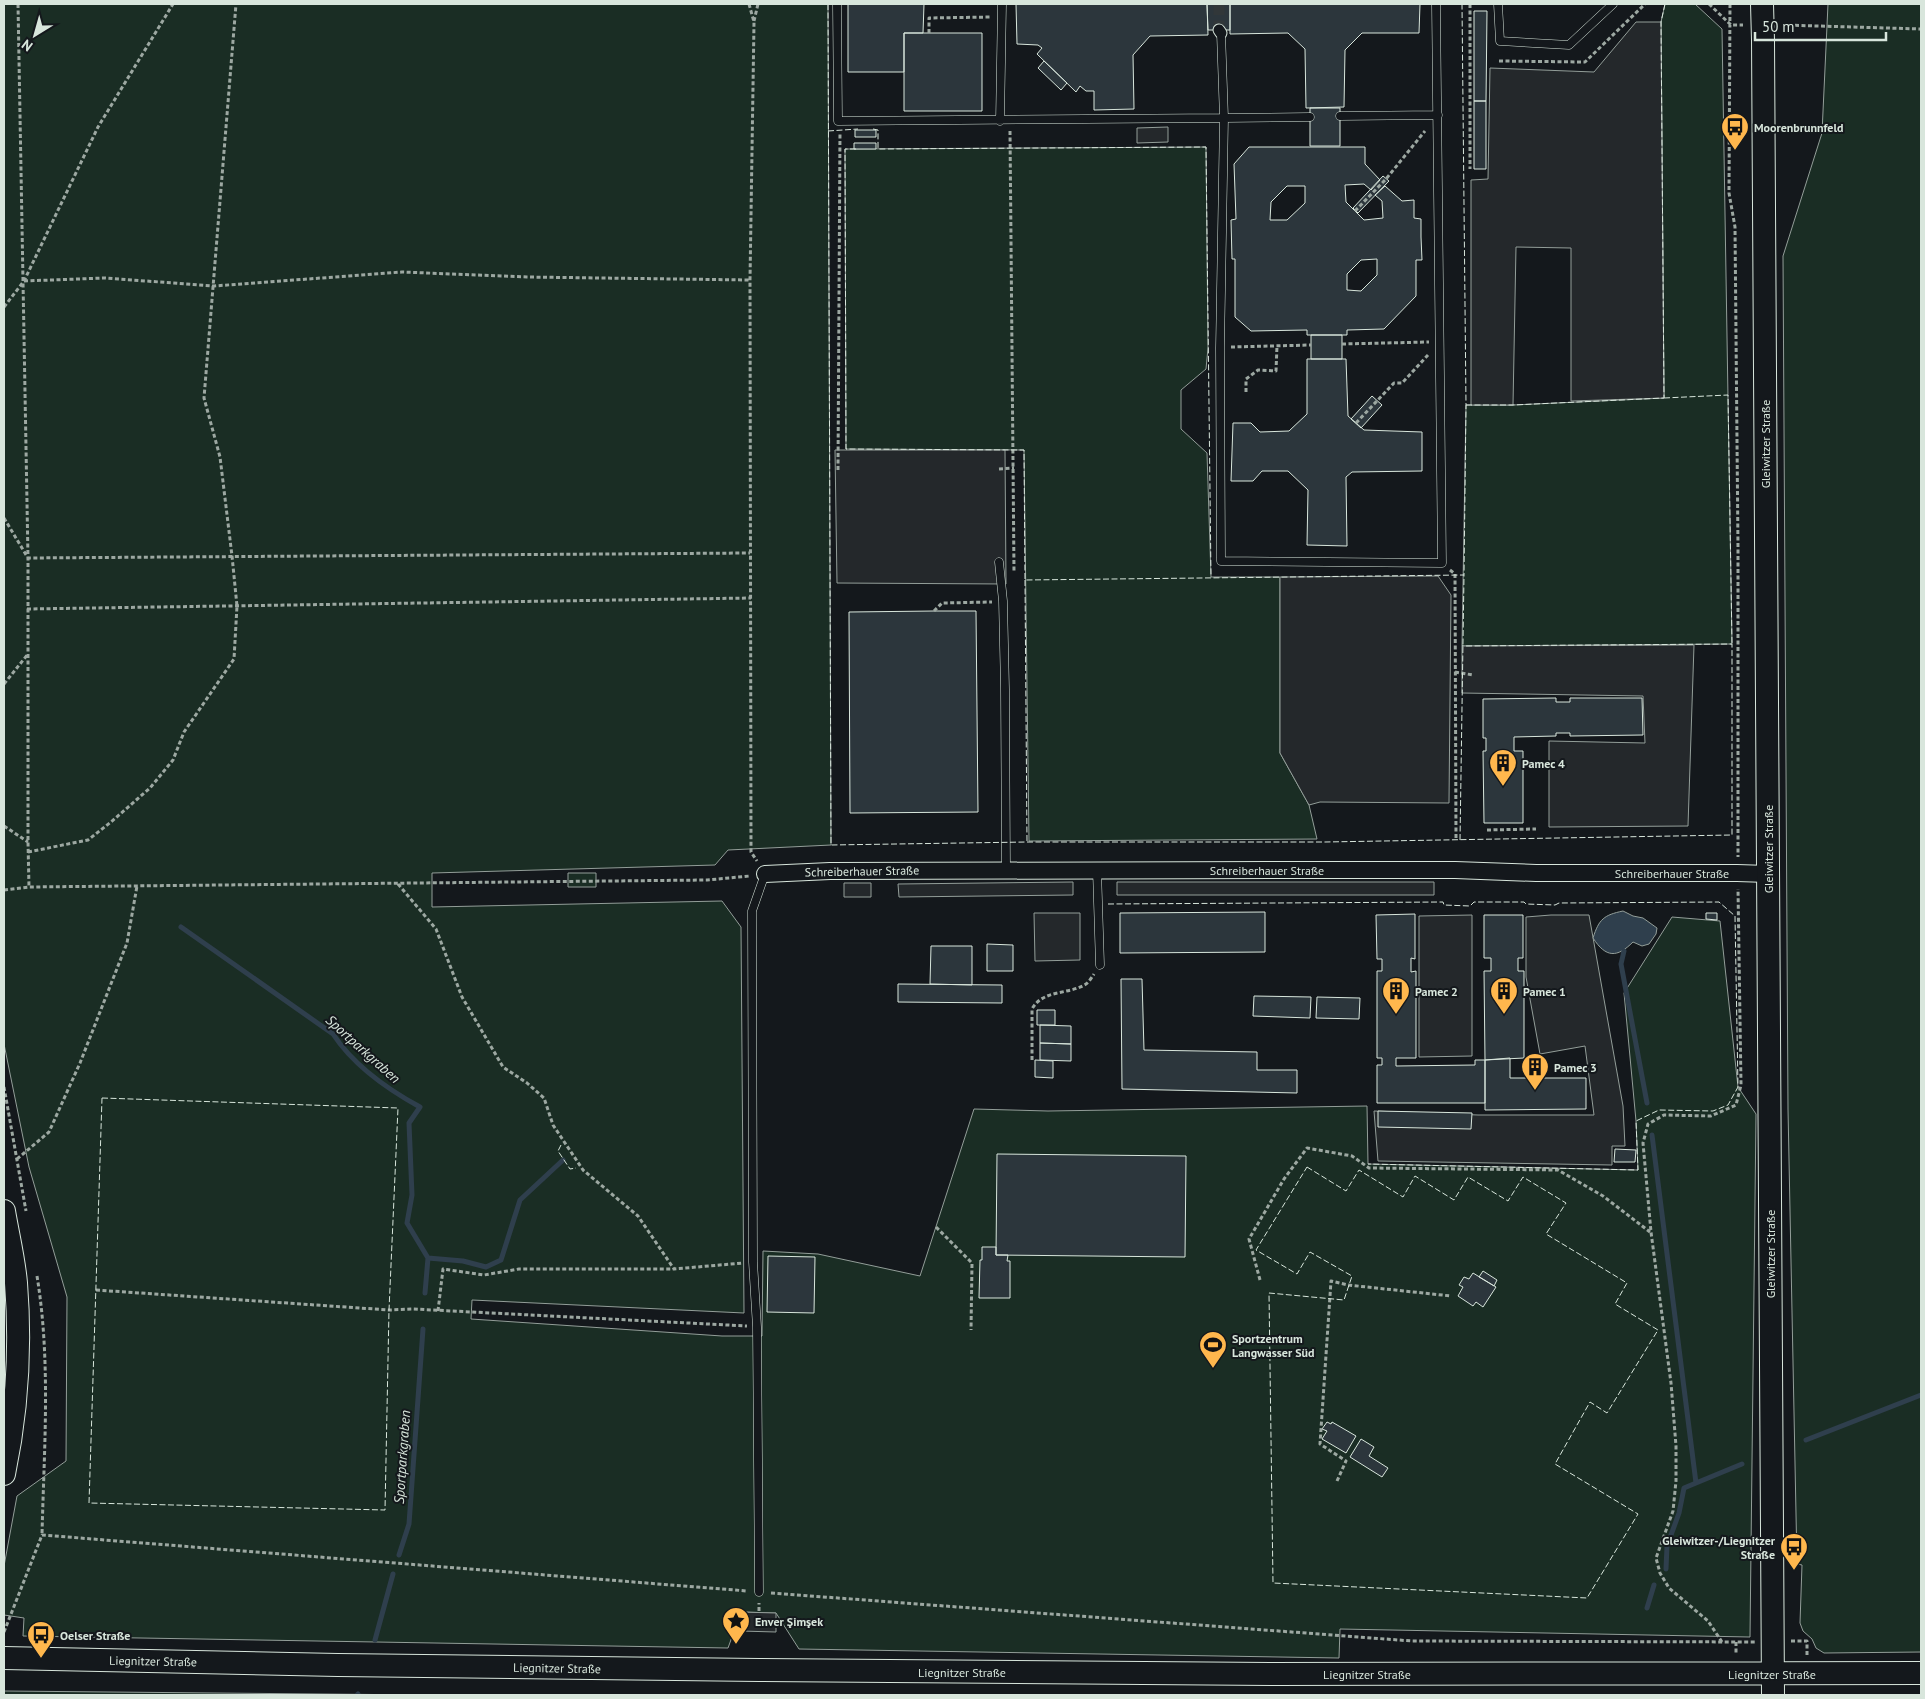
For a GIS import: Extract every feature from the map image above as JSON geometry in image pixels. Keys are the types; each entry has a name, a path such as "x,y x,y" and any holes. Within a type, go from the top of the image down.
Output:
{"main road":[{"name":"Gleiwitzer Straße","path":"1762,4 1773,1685"},
{"path":"4,1211 16,1282 18,1344 14,1409 4,1474"},
{"name":"Liegnitzer Straße","path":"4,1658 338,1666 1261,1674 1773,1685 1921,1674"}],"street":[{"name":"Schreiberhauer Straße","path":"765,874 830,871 1455,870 1536,873 1737,872 1768,874"}],"lane":[{"path":"837,4 838,121 1310,117"},
{"path":"1000,121 1002,4"},
{"path":"1220,32 1224,118 1220,348 1221,561 1442,563 1436,4"},
{"path":"1498,4 1500,41 1569,45 1613,4"},
{"path":"1340,116 1438,115"},
{"path":"999,562 1003,601 1006,870"},
{"path":"1097,870 1100,965"},
{"path":"759,1592 757,1327 753,1262 752,911 765,874"}],"path":[{"path":"18,4 28,558 29,887"},
{"path":"4,307 24,281 98,127 172,4"},
{"path":"28,852 88,840 150,788 173,760 184,732 234,659 237,606 232,556 220,458 204,398 236,4"},
{"path":"749,4 754,22"},
{"path":"4,890 29,887 707,880 765,874 751,852 750,280 754,22 758,4"},
{"path":"1470,4 1470,169"},
{"path":"1710,4 1731,25"},
{"path":"1723,1643 1708,1621 1670,1588 1660,1573 1656,1558 1672,1512 1676,1481 1676,1446 1671,1383 1650,1232 1643,1143 1648,1124 1664,1115 1711,1116 1736,1106 1741,1085 1737,872 1738,537 1735,227 1729,193 1730,4"},
{"path":"928,33 929,18 1002,16"},
{"path":"1794,25 1921,29"},
{"path":"1355,211 1386,179 1438,115"},
{"path":"838,121 840,131 838,470"},
{"path":"999,469 1014,468 1011,148 1009,121"},
{"path":"24,281 104,278 214,286 402,272 537,277 750,280"},
{"path":"1342,344 1440,342"},
{"path":"1356,423 1394,383 1402,383 1440,342"},
{"path":"1220,348 1311,345"},
{"path":"1246,392 1246,379 1258,370 1276,371 1277,346"},
{"path":"4,518 28,558"},
{"path":"28,558 750,553"},
{"path":"1442,563 1455,574 1456,840"},
{"path":"27,610 752,598"},
{"path":"4,684 28,654"},
{"path":"1455,672 1473,675"},
{"path":"4,826 28,842"},
{"path":"1487,830 1536,829"},
{"path":"398,884 436,929 462,997 503,1067 527,1083 544,1098 554,1125 583,1170 638,1216 674,1269"},
{"path":"17,1159 49,1132 80,1063 127,943 137,886"},
{"path":"1032,1060 1032,1009 1035,1004 1045,996 1087,984 1100,965"},
{"path":"1260,1280 1250,1239 1284,1179 1307,1148 1352,1156 1369,1168 1494,1171 1558,1170 1603,1196 1650,1232"},
{"path":"936,1227 972,1263 971,1330"},
{"path":"438,1311 442,1269 484,1275 519,1269 674,1269 753,1262"},
{"path":"1337,1481 1346,1461 1320,1444 1331,1281 1348,1285 1451,1296"},
{"path":"96,1290 389,1310 757,1327"},
{"path":"4,1632 5,1625 42,1535 1412,1642 1736,1642"}],"green space":[{"path":"4,4 828,4 831,845 728,850 715,865 432,873 432,907 722,901 741,927 744,1313 472,1300 471,1319 722,1336 762,1336 763,1251 818,1254 920,1276 974,1109 1048,1111 1367,1106 1368,1164 1638,1170 1636,1121 1624,993 1672,917 1720,921 1738,1087 1756,1114 1750,1637 1340,1629 1339,1658 799,1649 776,1613 741,1612 728,1648 23,1636 24,1618 4,1615 4,1566 17,1496 66,1461 67,1297 29,1167 4,1044"},
{"path":"1665,4 1695,4 1722,29 1732,644 1462,646 1466,405 1513,405 1664,398 1661,22"},
{"path":"1828,4 1921,4 1921,1652 1824,1653 1816,1648 1812,1639 1803,1631 1800,1623 1802,1565 1797,1564 1788,1109 1783,256 1822,133"},
{"path":"1206,147 1208,348 1206,369 1181,390 1181,429 1207,453 1211,577 1280,577 1280,753 1309,805 1317,839 1029,841 1024,450 846,449 845,149"},
{"path":"568,873 596,873 596,887 568,887"},
{"path":"4,1691 427,1695 4,1695"}],"shaded area":[{"path":"1636,22 1661,22 1664,398 1571,401 1571,248 1516,247 1513,405 1471,405 1471,180 1488,179 1490,68 1594,72"},
{"path":"1168,127 1168,142 1137,143 1137,128"},
{"path":"835,450 1005,450 1006,584 837,583"},
{"path":"1438,576 1451,595 1449,803 1320,802 1309,805 1280,753 1280,577"},
{"path":"1694,645 1688,826 1549,827 1549,741 1645,743 1643,696 1462,693 1462,646"},
{"path":"1073,882 1073,895 899,897 898,884"},
{"path":"1117,882 1434,882 1434,895 1117,895"},
{"path":"844,883 871,883 871,897 844,897"},
{"path":"1034,913 1080,913 1080,960 1035,961"},
{"path":"1472,915 1472,1056 1419,1057 1419,916"},
{"path":"1589,915 1623,1106 1625,1146 1612,1146 1612,1165 1378,1161 1374,1111 1478,1115 1594,1115 1585,1046 1540,1054 1526,977 1526,917"},
{"path":"740,1612 776,1613 776,1632 740,1631"}],"water":[{"path":"1623,911 1643,918 1657,928 1656,934 1649,944 1642,946 1633,942 1622,951 1612,954 1602,949 1593,938 1603,919 1611,914"}],"building":[{"path":"848,4 924,4 923,33 904,33 904,72 848,72"},
{"path":"1016,4 1207,4 1208,35 1150,36 1133,55 1134,109 1094,110 1094,91 1086,91 1080,86 1076,92 1037,54 1042,48 1038,45 1017,44"},
{"path":"1207,4 1230,4 1230,30 1208,30"},
{"path":"1230,4 1420,4 1419,33 1362,33 1345,50 1344,107 1306,108 1305,49 1288,33 1230,34"},
{"path":"1474,11 1487,11 1486,101 1474,101"},
{"path":"904,33 982,33 982,111 904,111"},
{"path":"1044,61 1067,83 1061,90 1038,68"},
{"path":"1474,101 1486,101 1486,169 1474,169"},
{"path":"1310,108 1340,108 1340,146 1310,146"},
{"path":"855,130 876,130 876,137 855,137"},
{"path":"854,143 876,143 876,149 854,149"},
{"path":"1249,147 1365,147 1365,164 1380,180 1371,190 1364,184 1345,185 1346,202 1364,220 1383,218 1382,201 1375,195 1385,186 1402,201 1414,200 1414,218 1421,219 1422,260 1416,260 1416,296 1384,329 1347,330 1347,335 1307,335 1307,330 1251,331 1235,317 1235,259 1232,259 1231,220 1236,219 1234,164","holes":["1287,186 1305,186 1305,203 1287,220 1270,220 1271,202","1377,259 1377,275 1361,291 1347,290 1347,274 1361,260"]},
{"path":"1383,176 1389,181 1358,213 1353,208"},
{"path":"1311,335 1342,335 1342,359 1311,359"},
{"path":"1307,359 1346,359 1348,416 1364,430 1422,432 1422,471 1352,472 1346,477 1347,546 1307,545 1308,490 1288,471 1262,471 1253,481 1231,481 1233,423 1251,423 1260,432 1289,431 1307,414"},
{"path":"1372,396 1382,405 1361,428 1351,419"},
{"path":"976,611 978,812 850,813 849,612"},
{"name":"Pamec 4","path":"1556,698 1556,702 1570,702 1570,698 1642,698 1643,735 1570,736 1570,733 1556,733 1556,736 1514,737 1514,751 1523,751 1523,823 1484,823 1483,751 1486,751 1486,738 1483,738 1483,699"},
{"path":"1265,912 1265,952 1120,953 1120,913"},
{"path":"1706,913 1717,913 1717,920 1706,919"},
{"name":"Pamec 2","path":"1415,914 1415,959 1411,958 1411,972 1416,971 1416,1058 1396,1058 1396,1066 1475,1065 1475,1060 1485,1060 1485,1103 1377,1103 1377,1065 1382,1065 1382,1058 1377,1058 1377,971 1382,971 1382,959 1377,959 1376,915"},
{"name":"Pamec 1","path":"1484,915 1523,915 1523,958 1518,958 1518,971 1524,971 1524,1058 1485,1060 1484,971 1491,971 1491,958 1484,958"},
{"path":"987,944 1013,945 1013,971 987,971"},
{"path":"931,946 972,946 972,985 930,984"},
{"path":"1121,979 1142,979 1144,1050 1257,1052 1257,1070 1297,1070 1297,1093 1122,1089"},
{"path":"898,984 1002,985 1002,1003 898,1002"},
{"path":"1254,996 1311,997 1310,1018 1253,1016"},
{"path":"1317,997 1360,998 1359,1019 1316,1018"},
{"path":"1037,1010 1055,1010 1055,1025 1037,1025"},
{"path":"1040,1025 1071,1026 1071,1044 1040,1043"},
{"path":"1040,1043 1071,1044 1071,1061 1040,1060"},
{"name":"Pamec 3","path":"1510,1058 1510,1078 1586,1078 1586,1109 1485,1110 1485,1060"},
{"path":"1035,1060 1053,1061 1053,1078 1035,1077"},
{"path":"1378,1111 1472,1113 1471,1129 1378,1127"},
{"path":"1615,1149 1636,1150 1635,1162 1614,1162"},
{"path":"997,1154 1186,1156 1185,1257 996,1255"},
{"path":"982,1247 996,1247 996,1255 1008,1255 1007,1261 1010,1261 1010,1298 979,1298"},
{"path":"768,1256 815,1257 814,1313 767,1312"},
{"path":"1483,1271 1497,1280 1494,1286 1479,1277"},
{"path":"1473,1273 1496,1287 1483,1307 1476,1302 1473,1306 1458,1296 1463,1287 1459,1285 1464,1277 1469,1279"},
{"path":"1327,1422 1331,1424 1332,1422 1356,1436 1346,1453 1322,1439 1327,1431 1322,1429"},
{"path":"1361,1439 1374,1447 1369,1456 1388,1468 1382,1477 1350,1457"}],"waterway":[{"name":"Sportparkgraben","path":"181,927 333,1034 341,1046 372,1076 420,1107 409,1123 412,1195 407,1223 428,1258 425,1293"},
{"path":"1624,951 1621,964 1647,1103"},
{"path":"1652,1135 1696,1483 1684,1488 1679,1513 1667,1546 1666,1569"},
{"path":"428,1258 463,1261 486,1267 501,1260 520,1200 563,1160"},
{"name":"Sportparkgraben","path":"399,1555 409,1524 423,1329"},
{"path":"1806,1440 1921,1395"},
{"path":"1696,1483 1742,1464"},
{"name":"Sportparkgraben","path":"375,1640 393,1574"},
{"path":"1647,1608 1654,1585"}],"tunnel":[{"path":"1219,4 1219,30"}],"fence":[{"path":"828,4 831,845 1027,842 1325,842 1732,835 1732,644 1462,646"},
{"path":"856,149 845,149 846,449 1024,450 1025,580 1464,575 1466,405 1462,4"},
{"path":"1466,405 1513,405 1664,398 1661,22 1665,4"},
{"path":"828,131 858,129"},
{"path":"873,129 878,130 878,149 1206,147 1211,577"},
{"path":"1664,398 1728,395 1732,644"},
{"path":"1460,840 1464,575"},
{"path":"1025,580 1027,842"},
{"path":"1108,904 1443,902 1444,905 1470,906 1474,902 1524,902 1526,904 1555,905 1559,903 1719,902 1735,916 1738,1087 1728,1105 1713,1111 1659,1110 1636,1121 1638,1170 1368,1164"},
{"path":"102,1098 398,1108 389,1310 385,1510 89,1503 102,1098"},
{"path":"561,1145 558,1151 570,1169 576,1168"},
{"path":"1307,1167 1346,1191 1359,1170 1403,1197 1415,1176 1454,1200 1468,1177 1508,1201 1523,1177 1566,1203 1546,1234 1627,1283 1615,1304 1658,1330 1607,1413 1590,1402 1555,1464 1638,1514 1587,1598 1273,1583 1269,1293 1344,1300 1352,1276 1310,1252 1297,1274 1256,1250 1307,1167"}],"place":[{"name":"Moorenbrunnfeld","path":"1735,151"},
{"name":"Pamec 4","path":"1503,787"},
{"name":"Pamec 2","path":"1396,1015"},
{"name":"Pamec 1","path":"1504,1015"},
{"name":"Pamec 3","path":"1535,1091"},
{"name":"Sportzentrum Langwasser Süd","path":"1213,1369"},
{"name":"Gleiwitzer-/Liegnitzer Straße","path":"1794,1571"},
{"name":"Enver Şimşek","path":"736,1645"},
{"name":"Oelser Straße","path":"41,1659"}]}
